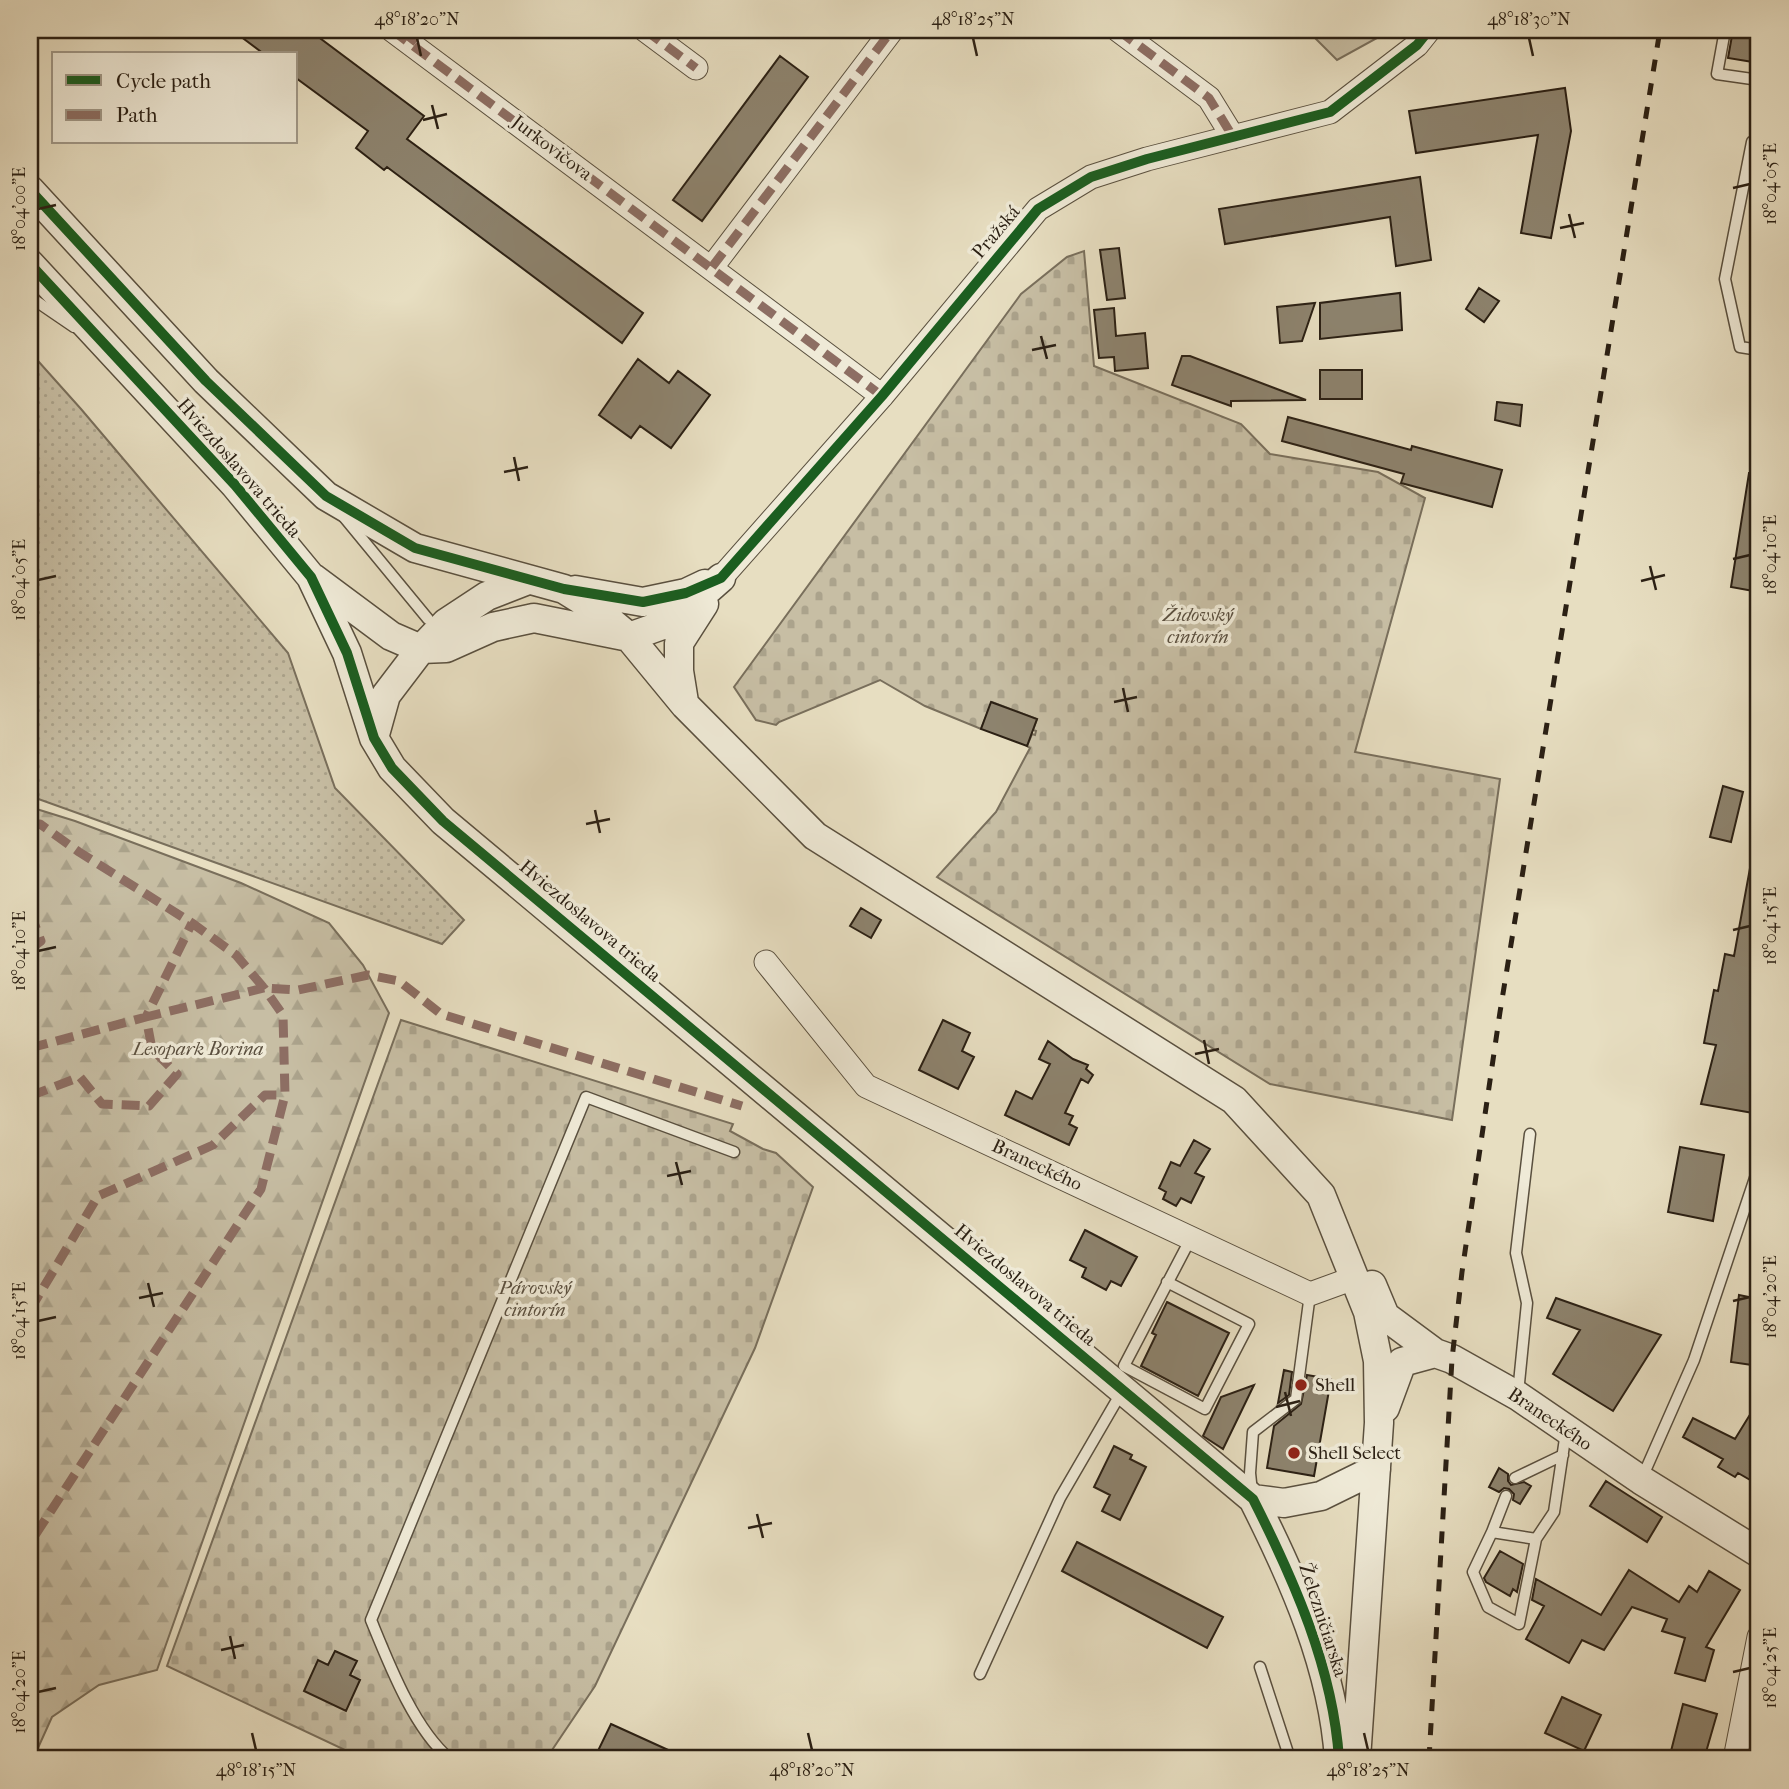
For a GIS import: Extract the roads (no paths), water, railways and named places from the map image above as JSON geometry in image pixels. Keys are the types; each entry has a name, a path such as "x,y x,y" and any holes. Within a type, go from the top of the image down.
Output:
{"street":[{"path":"645,30 696,68"},
{"path":"712,267 892,30"},
{"path":"1118,30 1209,98 1233,137"},
{"name":"Pražská","path":"721,578 882,396 1038,209 1091,177 1147,159 1330,112 1417,45 1429,30"},
{"name":"Jurkovičova","path":"407,34 882,396"},
{"name":"Hviezdoslavova trieda","path":"30,190 206,381 326,496 415,548 564,589 593,607 629,637 685,705 814,836 1234,1100 1321,1195 1354,1278"},
{"name":"Hviezdoslavova trieda","path":"30,264 235,485 311,577 347,653 374,738 392,768 443,821 1253,1499"},
{"path":"311,577 391,636 421,649 446,648 493,627 534,618 629,637 671,622 721,578"},
{"path":"564,589 643,602 686,593 721,578"},
{"path":"685,705 679,671 679,643 721,578"},
{"path":"374,738 387,695 421,649 446,623 487,596 528,580"},
{"name":"Braneckého","path":"766,962 866,1086 1310,1294"},
{"name":"Braneckého","path":"1321,1195 1352,1239 1385,1316 1435,1353 1518,1396 1565,1442 1641,1480 1759,1553"},
{"path":"1310,1294 1354,1278"},
{"name":"Železničiarska","path":"1354,1278 1368,1312 1378,1361 1379,1423 1356,1759"},
{"path":"1379,1423 1402,1363 1435,1353"},
{"path":"1253,1499 1284,1503 1321,1496 1376,1469"},
{"name":"Železničiarska","path":"1253,1499 1284,1559 1323,1667 1339,1759"},
{"path":"1735,1759 1759,1637"}],"lane":[{"path":"1725,30 1717,74 1759,80"},
{"path":"1759,142 1752,142 1725,279 1740,347 1759,350"},
{"path":"30,298 114,354"},
{"path":"326,496 428,619"},
{"path":"450,1759 435,1746 401,1687 372,1620 586,1097 734,1152"},
{"path":"1518,1396 1527,1303 1516,1253 1530,1134"},
{"path":"1641,1480 1695,1360 1759,1167"},
{"path":"1167,1282 1249,1324 1205,1409 1124,1366 1167,1282 1192,1237"},
{"path":"1253,1499 1250,1473 1253,1432 1296,1399 1310,1294"},
{"path":"981,1675 1060,1498 1123,1390"},
{"path":"1516,1478 1565,1442"},
{"path":"1506,1496 1473,1572 1488,1607 1519,1624 1536,1539 1554,1512 1565,1442"},
{"path":"1492,1532 1536,1539"},
{"path":"1260,1667 1290,1759"}],"railway":[{"path":"1429,1759 1452,1359 1462,1272 1500,1012 1660,30"}],"place":[{"name":"Shell","path":"1301,1385"},
{"name":"Shell Select","path":"1294,1453"}],"park label":[{"name":"Židovský cintorín","path":"1198,626"},
{"name":"Lesopark Borina","path":"198,1049"},
{"name":"Párovský cintorín","path":"535,1299"}]}
